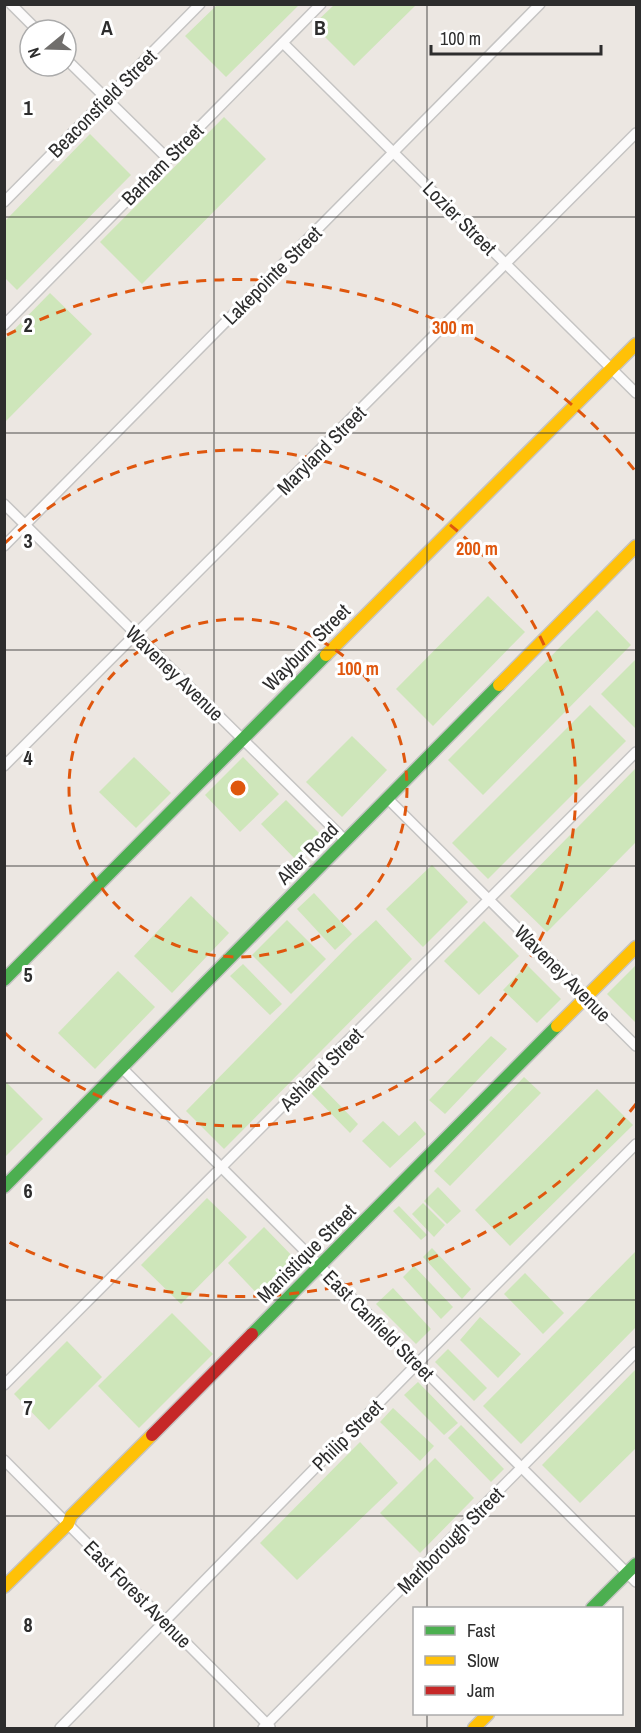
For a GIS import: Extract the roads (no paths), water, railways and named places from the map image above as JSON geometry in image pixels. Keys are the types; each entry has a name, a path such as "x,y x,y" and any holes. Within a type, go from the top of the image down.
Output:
{"street":[{"path":"11,4 25,18"},
{"name":"Beaconsfield Street","path":"4,202 200,4"},
{"name":"Barham Street","path":"4,325 321,4"},
{"name":"Lakepointe Street","path":"4,546 540,4"},
{"name":"Lozier Street","path":"283,43 636,393"},
{"path":"78,71 168,159"},
{"name":"Maryland Street","path":"4,766 636,133"},
{"name":"Wayburn Street","path":"4,980 636,344"},
{"name":"Waveney Avenue","path":"4,504 346,841"},
{"name":"Alter Road","path":"4,1186 636,546"},
{"name":"Ashland Street","path":"4,1385 636,752"},
{"name":"Waveney Avenue","path":"388,799 636,1046"},
{"name":"Manistique Street","path":"4,1587 68,1524 71,1516 636,947"},
{"name":"East Canfield Street","path":"122,1068 522,1467 633,1573"},
{"name":"Philip Street","path":"60,1728 636,1144"},
{"name":"Marlborough Street","path":"268,1727 636,1352"},
{"name":"East Forest Avenue","path":"4,1460 268,1727"},
{"path":"593,1607 633,1573"},
{"path":"474,1728 486,1715"}]}
